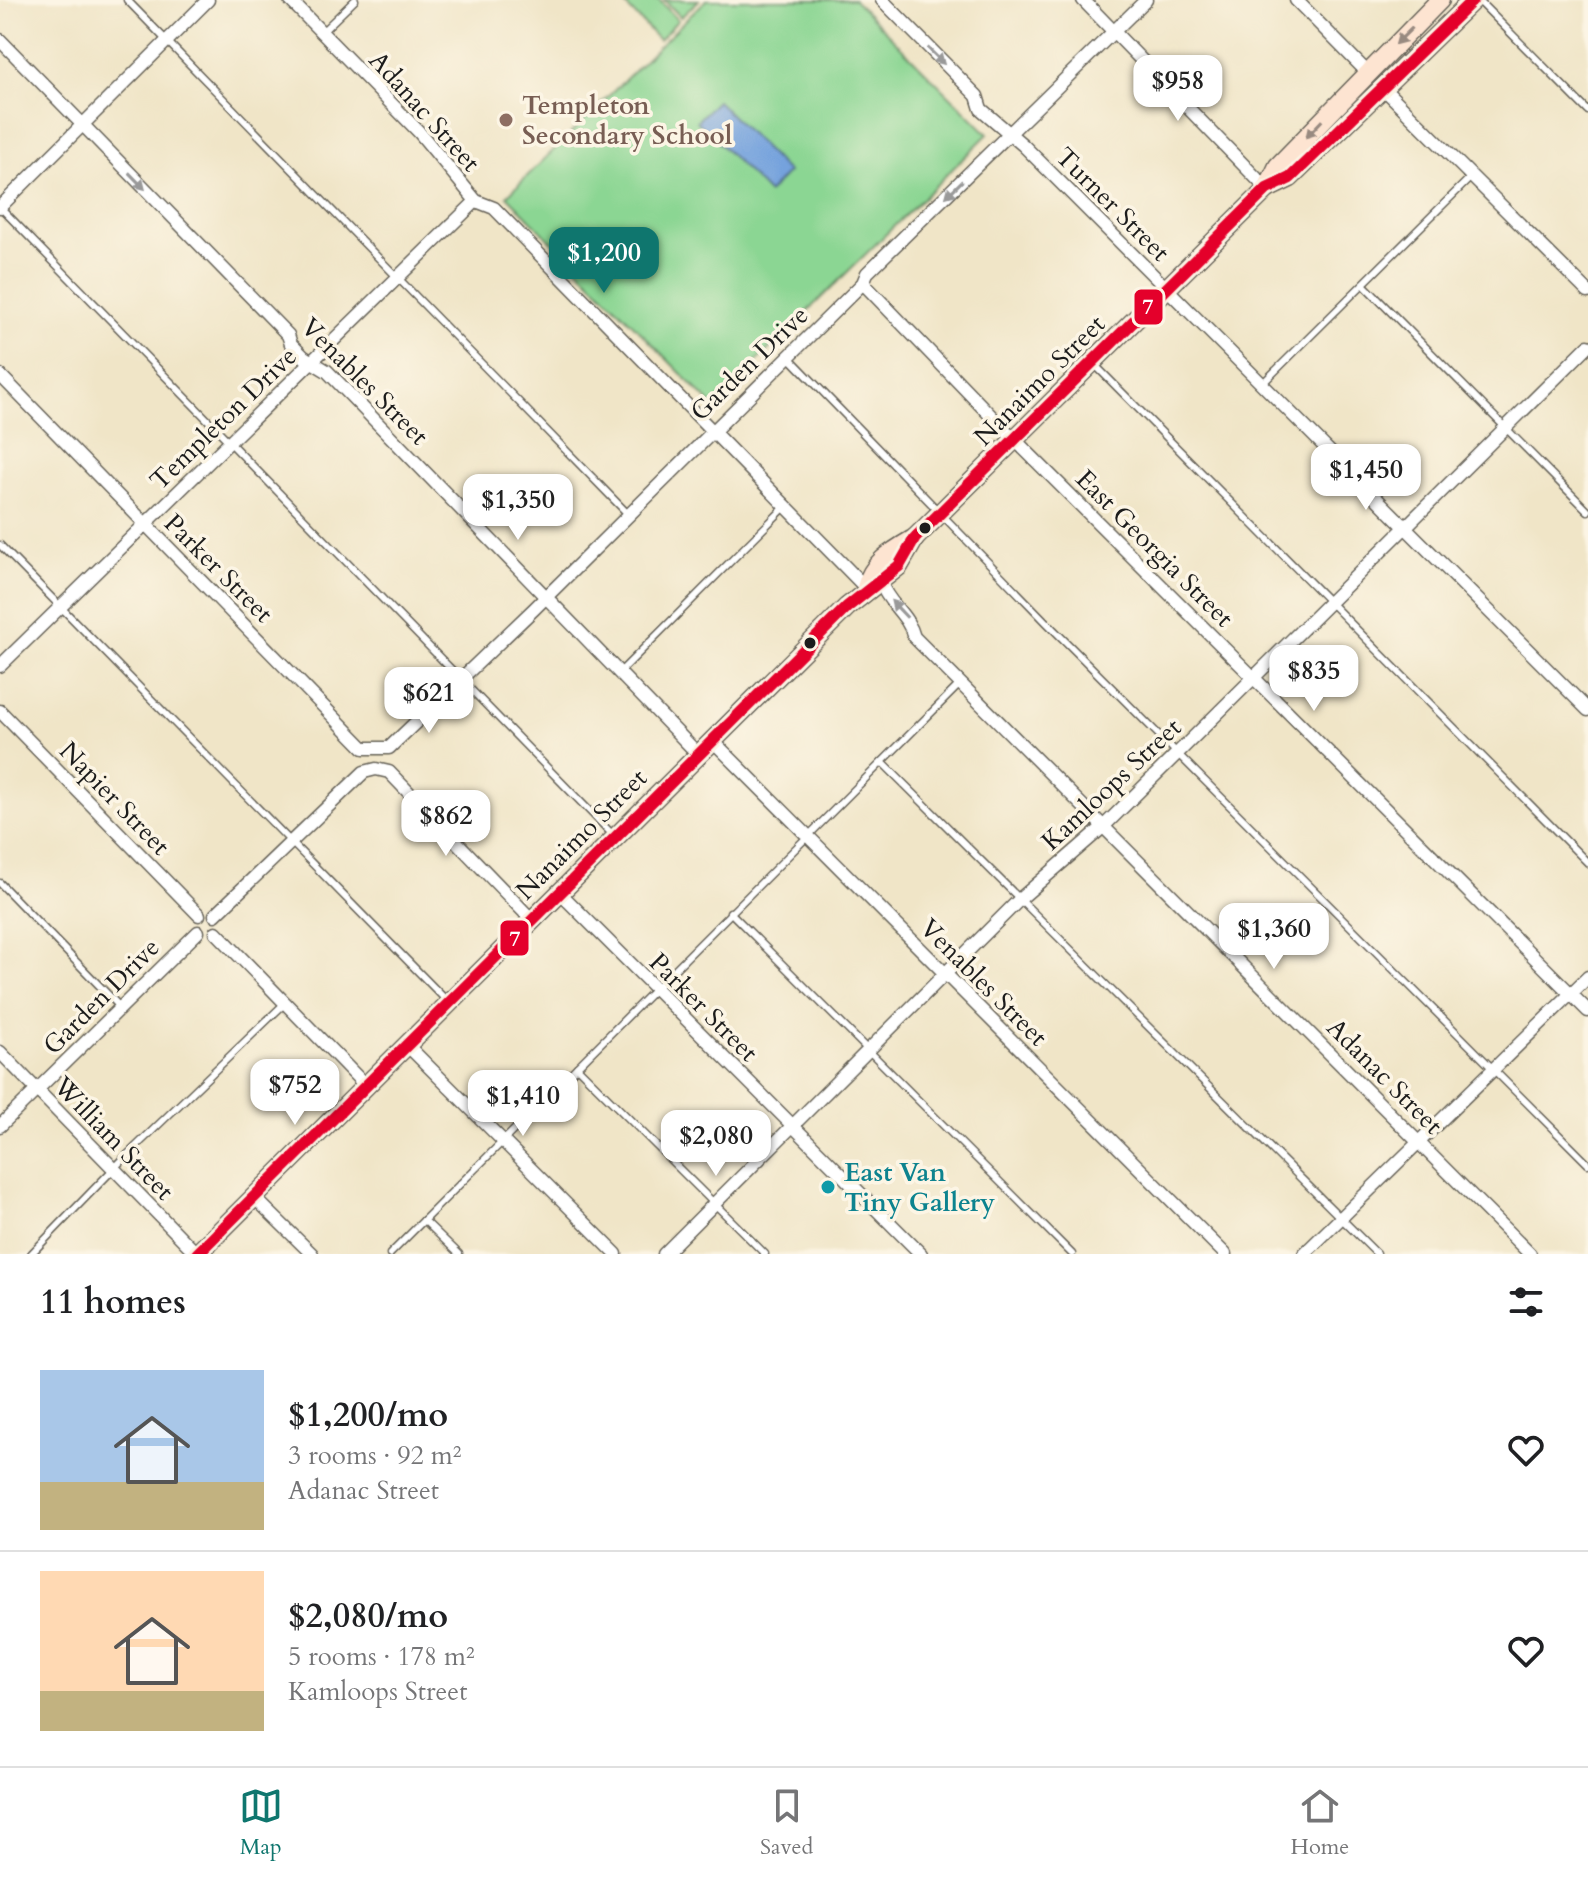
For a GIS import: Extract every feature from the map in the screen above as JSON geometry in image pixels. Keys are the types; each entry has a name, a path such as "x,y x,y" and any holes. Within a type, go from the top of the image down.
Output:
{"main road":[{"name":"Nanaimo Street","path":"197,1254 712,740 873,586 870,572 889,554 915,538 1167,290 1267,189 1278,166 1440,0"},
{"name":"Nanaimo Street","path":"1267,189 1290,178 1476,0"}],"street":[{"path":"0,207 208,0"},
{"name":"Adanac Street","path":"290,0 419,132 476,201 494,208 786,506 884,593 910,621 914,637 1530,1254"},
{"name":"Turner Street","path":"882,0 977,96 981,109 1588,710"},
{"path":"1083,0 1267,189"},
{"name":"Garden Drive","path":"377,750 389,748 461,680 863,283 867,273 1146,0"},
{"path":"1296,0 1367,72"},
{"name":"Venables Street","path":"0,40 288,335 291,344 327,371 698,754"},
{"path":"1383,88 1588,292"},
{"name":"Templeton Drive","path":"0,666 476,201"},
{"name":"East Georgia Street","path":"863,283 1015,440 1588,1011"},
{"name":"Kamloops Street","path":"664,1254 944,973 1179,753 1588,346"},
{"name":"Parker Street","path":"0,375 364,748 377,750"},
{"name":"Napier Street","path":"0,711 199,915"},
{"name":"Venables Street","path":"712,740 1225,1254"},
{"path":"215,915 364,772 376,769 389,772 532,920"},
{"name":"Parker Street","path":"559,892 921,1254"},
{"path":"207,912 215,915 219,923 216,932 207,936 198,932 195,923 199,915 207,912"},
{"name":"Garden Drive","path":"0,1126 198,932"},
{"path":"216,932 366,1086"},
{"path":"1304,1254 1588,977"},
{"path":"407,1045 616,1254"},
{"name":"William Street","path":"0,1052 197,1254"},
{"path":"254,1197 312,1254"}],"lane":[{"path":"127,0 628,514"},
{"path":"322,32 355,0"},
{"path":"1476,0 1588,111"},
{"path":"1262,384 1472,176"},
{"path":"0,207 615,837"},
{"path":"1364,285 1588,511"},
{"path":"788,356 940,513 1588,1164"},
{"path":"1093,363 1588,863"},
{"path":"619,673 786,506"},
{"path":"0,545 449,1003"},
{"path":"390,1254 960,684"},
{"path":"882,762 1377,1254"},
{"path":"0,883 121,1008"},
{"path":"730,912 1072,1254"},
{"path":"31,1254 284,1003"},
{"path":"577,1067 765,1254"},
{"path":"424,1220 459,1254"}],"green space":[{"path":"632,0 659,0 678,20 659,40 626,6"},
{"path":"664,0 699,0 681,17"},
{"path":"706,0 854,0 988,134 712,405 507,196"}],"water":[{"path":"717,101 788,172 768,193 697,121"}],"transit line":[{"name":"7","path":"197,1254 847,607 899,566 915,538 1267,189 1290,178 1473,0"}],"place":[{"name":"Templeton Secondary School","path":"506,120"},
{"name":"East Van Tiny Gallery","path":"828,1187"}]}
